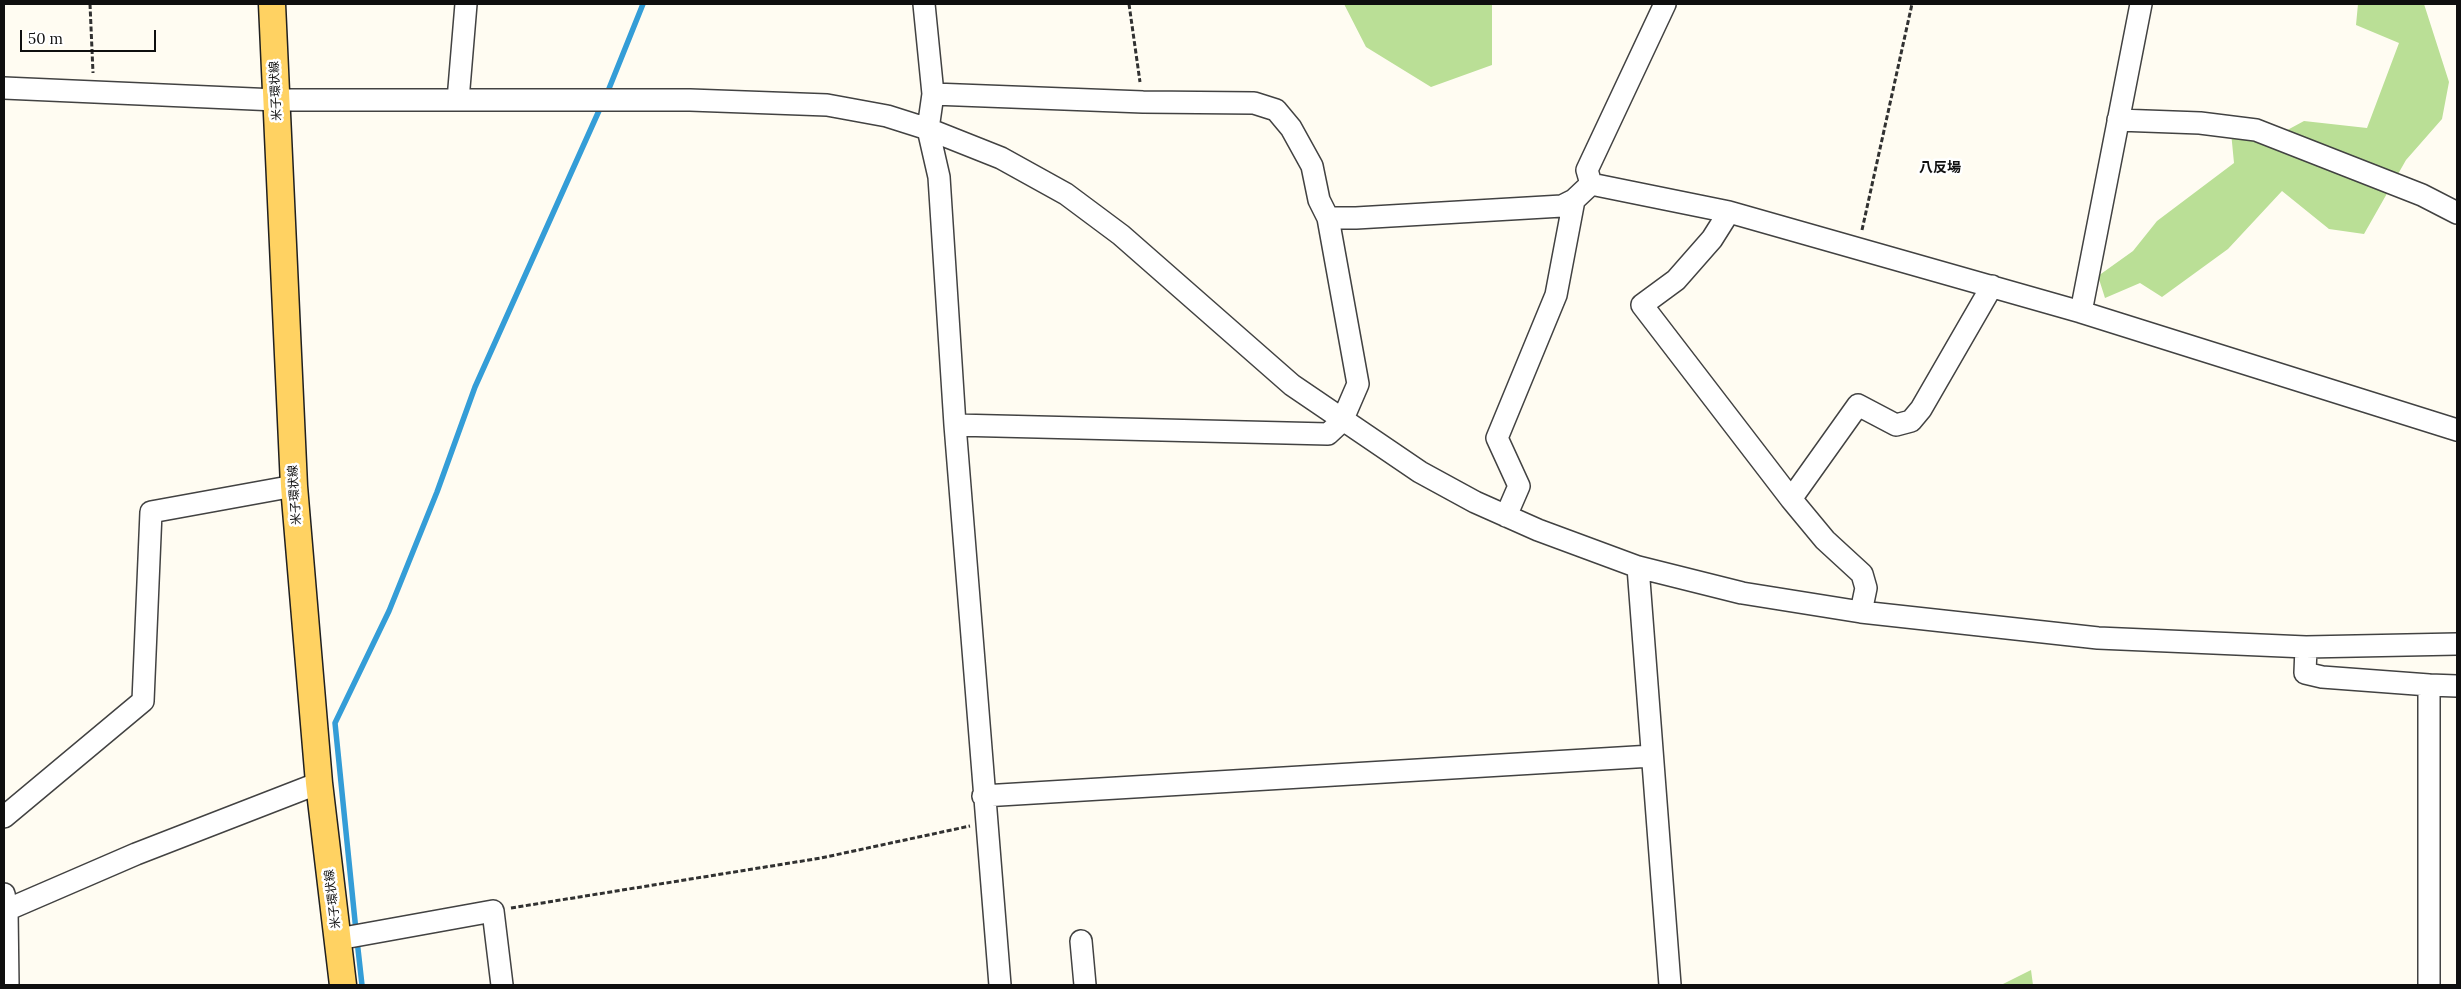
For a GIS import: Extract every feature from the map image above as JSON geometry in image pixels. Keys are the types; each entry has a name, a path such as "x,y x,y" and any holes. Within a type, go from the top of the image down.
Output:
{"main road":[{"name":"米子環状線","path":"272,4 294,486 320,783 343,985"}],"street":[{"path":"458,100 466,4"},
{"path":"924,4 933,94 928,129 939,177 955,426 985,823 1000,985"},
{"path":"1591,184 1587,170 1665,4"},
{"path":"2081,312 2141,4"},
{"path":"4,88 276,100 690,100 827,105 888,116 928,129 1001,158 1066,194 1121,235 1292,385 1420,472 1475,502 1506,516 1638,567 1742,593 1861,612 2098,638 2306,647 2457,644"},
{"path":"933,94 1143,102 1254,103 1276,110 1291,128 1312,166 1319,200 1328,218 1358,384 1342,420 1328,434 955,426"},
{"path":"2118,120 2200,123 2256,130 2422,195 2457,213"},
{"path":"1328,218 1562,206 1574,200 1591,184"},
{"path":"1591,184 1729,212 1992,286 2457,430"},
{"path":"1506,516 1519,486 1498,438 1556,295 1574,200"},
{"path":"1729,212 1712,239 1676,280 1642,306 1791,499 1825,540 1862,574 1866,588 1861,612"},
{"path":"1791,499 1858,405 1896,424 1911,421 1921,409 1992,286"},
{"path":"4,817 143,701 152,512 294,486"},
{"path":"1638,567 1670,985"},
{"path":"2306,647 2304,673 2322,677 2457,686"},
{"path":"2429,685 2429,985"},
{"path":"983,796 1652,756"},
{"path":"8,985 5,905 320,783"},
{"path":"338,939 493,911 502,985"},
{"path":"1081,941 1084,985"}],"path":[{"path":"90,4 94,91"},
{"path":"1129,4 1143,102"},
{"path":"1858,248 1912,4"},
{"path":"493,911 821,858 985,823"}],"green space":[{"path":"1344,4 1492,4 1492,65 1431,87 1366,47"},
{"path":"2358,4 2424,4 2449,82 2442,119 2406,160 2364,234 2329,229 2282,191 2228,249 2162,297 2140,283 2105,298 2098,276 2133,251 2157,221 2234,163 2231,132 2267,141 2304,121 2367,128 2399,43 2356,25"},
{"path":"2031,970 2033,985 2001,985"}],"waterway":[{"path":"606,96 643,4"},
{"path":"356,931 335,723 389,611 437,492 475,387 602,104"},
{"path":"357,940 362,985"}],"district":[{"name":"八反場","path":"1940,168"}]}
